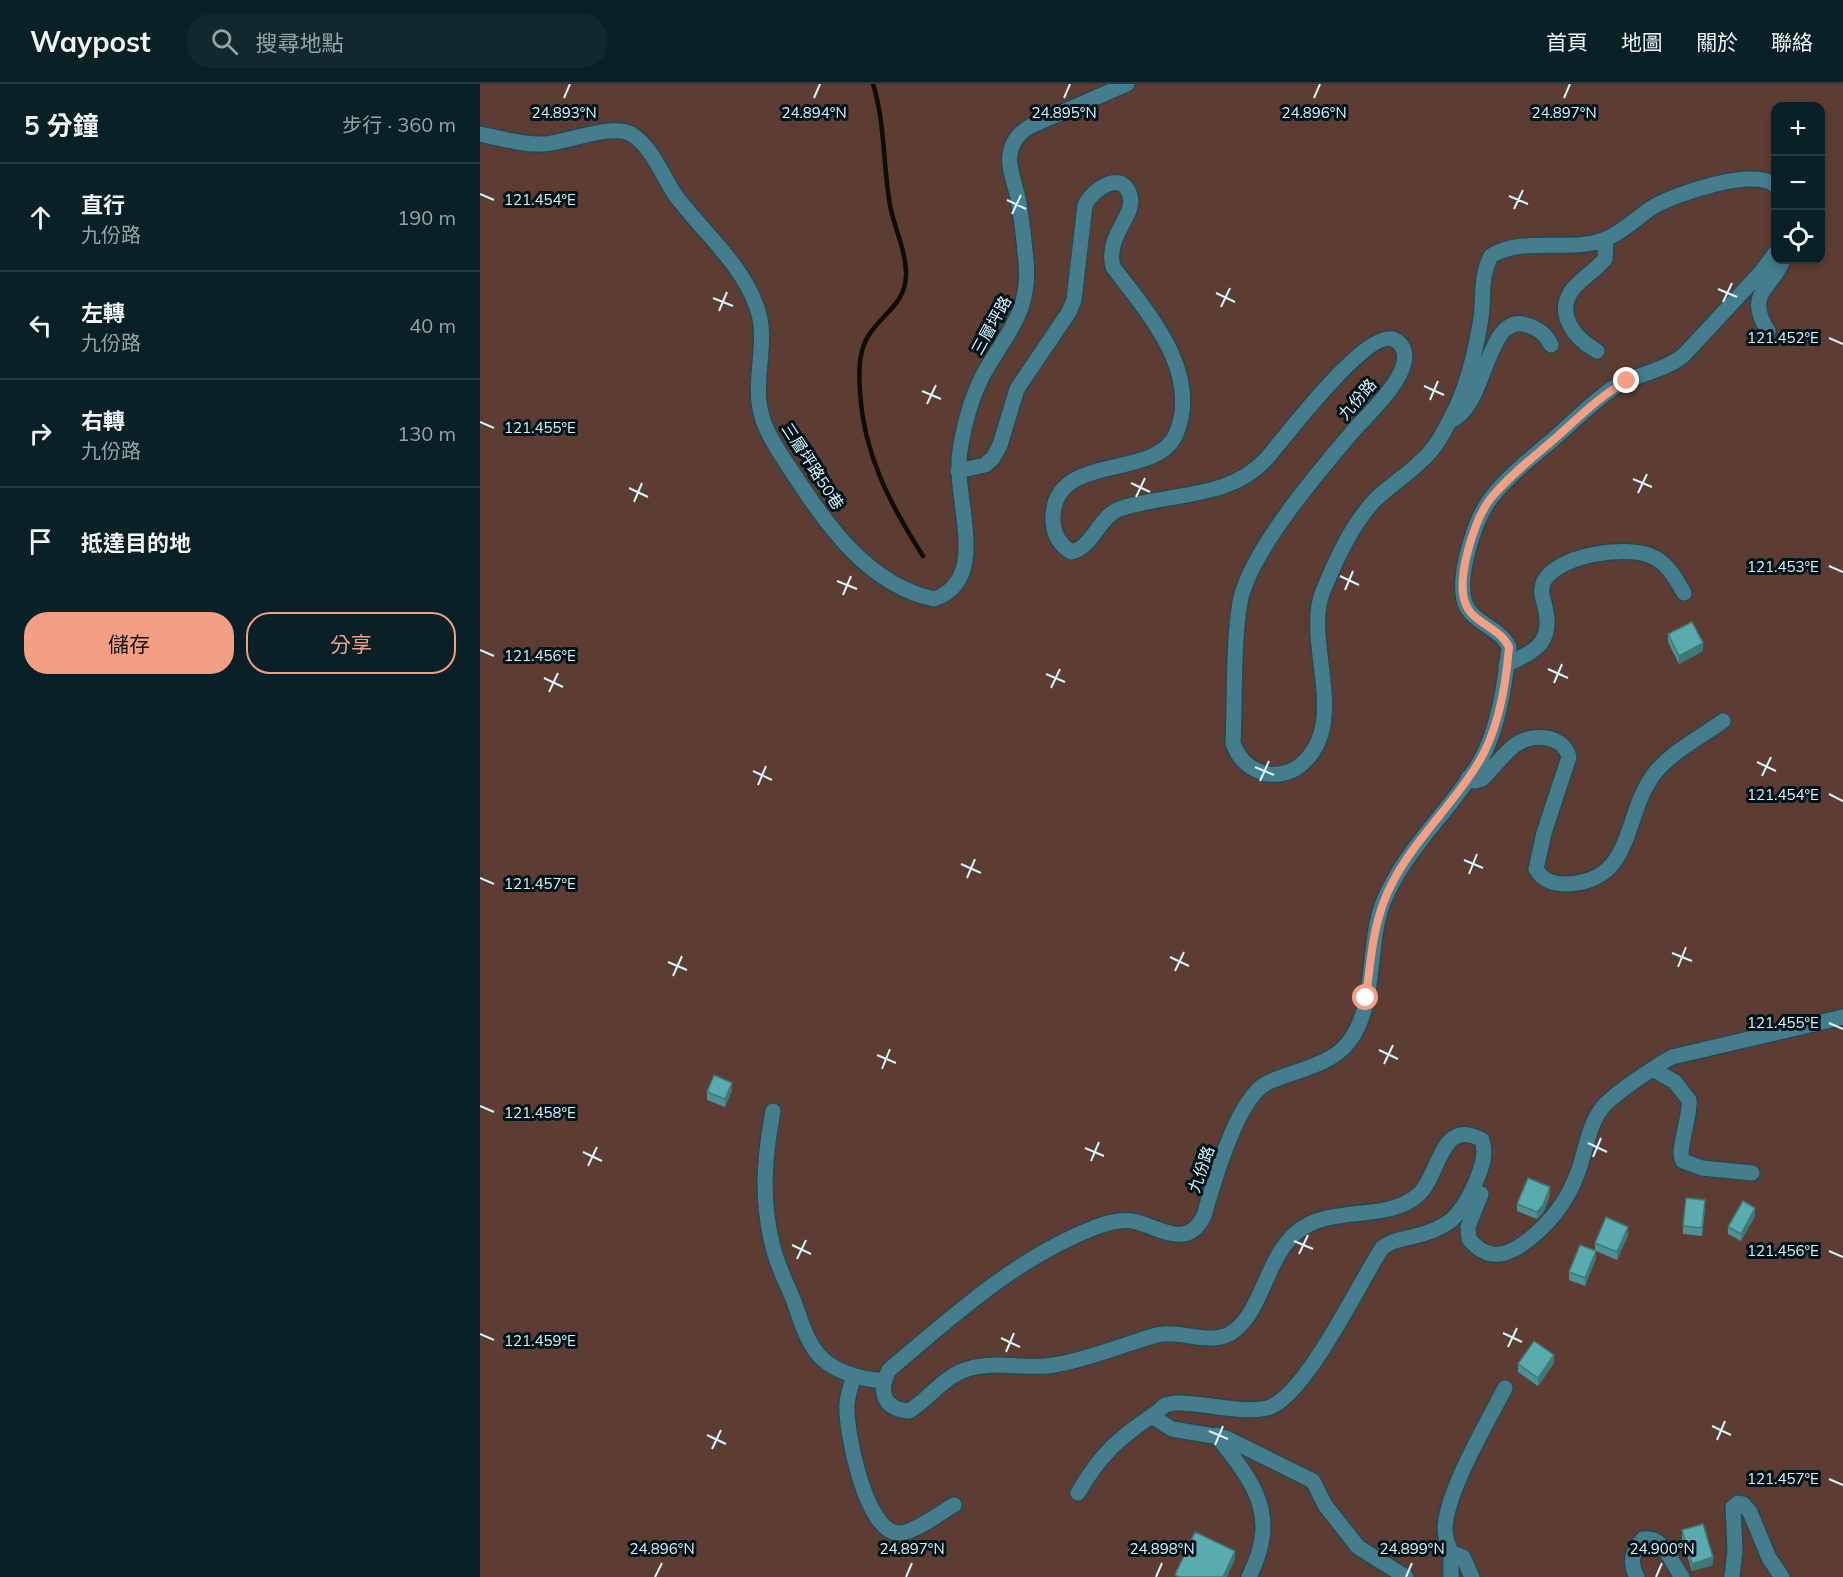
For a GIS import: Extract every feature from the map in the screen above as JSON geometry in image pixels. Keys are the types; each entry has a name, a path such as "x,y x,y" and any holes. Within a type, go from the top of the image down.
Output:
{"street":[{"name":"三層坪路","path":"958,471 964,421 981,379 1018,317 1026,298 1028,283 1022,221 1010,165 1013,142 1021,132 1031,126 1127,84"},
{"name":"三層坪路50巷","path":"480,134 526,144 544,144 616,130 630,133 641,142 684,207 713,236 741,276 757,305 761,327 758,389 760,413 783,457 813,504 850,550 890,581 913,594 934,599 940,597 956,587 963,576 967,563 958,471"},
{"name":"九份路","path":"958,471 985,465 997,452 1017,389 1065,319 1074,300 1085,205 1090,194 1106,184 1118,183 1125,186 1131,196 1129,209 1111,246 1110,254 1113,267 1163,335 1177,369 1181,414 1176,435 1167,447 1153,455 1084,476 1068,483 1061,491 1053,521 1055,535 1064,548 1071,552 1080,550 1116,510 1177,496 1212,491 1244,477 1265,460 1315,400 1349,364 1377,342 1389,338 1397,341 1404,351 1406,364 1398,380 1333,455 1281,525 1248,579 1240,602 1233,743 1239,758 1252,769 1271,775 1292,772 1308,760 1320,736 1324,709 1319,604 1340,555 1363,513 1431,451 1449,421 1476,349 1483,278 1491,256 1512,247 1587,244 1606,240 1671,197 1749,178 1761,178 1771,183"},
{"path":"1597,351 1584,344 1572,328 1565,314 1566,301 1573,289 1605,259 1606,240"},
{"name":"九份路","path":"883,1381 889,1370 898,1362 1010,1273 1074,1236 1110,1222 1136,1222 1178,1235 1190,1232 1199,1226 1228,1145 1246,1104 1255,1091 1266,1083 1333,1055 1347,1046 1355,1034 1366,998 1371,949 1383,903 1412,852 1468,778 1487,746 1509,647 1505,638 1473,615 1465,604 1463,589 1470,542 1481,513 1490,498 1519,470 1614,388 1670,366 1683,356 1771,259"},
{"path":"1768,331 1758,307 1759,296 1781,264"},
{"path":"1449,421 1458,417 1472,402 1496,342 1502,331 1511,324 1523,323 1536,328 1546,335 1551,345"},
{"path":"1506,665 1534,652 1547,633 1548,619 1541,588 1544,580 1551,572 1587,555 1635,552 1651,556 1664,564 1684,593"},
{"path":"1468,778 1475,781 1482,779 1515,745 1525,740 1550,738 1560,741 1567,748 1569,757 1544,833 1536,869 1541,878 1548,881 1563,884 1588,882 1609,869 1617,858 1654,774 1667,761 1723,721"},
{"path":"773,1111 764,1172 765,1209 773,1249 805,1332 817,1354 831,1365 854,1376 883,1381 882,1396 888,1404 899,1410 909,1411 956,1374 967,1369 982,1366 1023,1368 1054,1365 1161,1334 1224,1337 1235,1331 1248,1316 1280,1253 1296,1232 1309,1224 1329,1217 1394,1206 1418,1195 1446,1146 1461,1133 1482,1140 1480,1196 1468,1227 1469,1239 1482,1251 1497,1256 1509,1253 1536,1234 1556,1214 1578,1173 1589,1134 1602,1108 1653,1069 1672,1057 1843,1017"},
{"path":"1653,1069 1675,1082 1689,1100 1689,1120 1680,1149 1683,1161 1702,1168 1752,1173"},
{"path":"1078,1493 1103,1455 1121,1436 1165,1405 1175,1403 1264,1408 1283,1399 1326,1344 1382,1248 1392,1241 1433,1231 1453,1221 1466,1204 1483,1161"},
{"path":"854,1376 847,1403 851,1439 860,1480 882,1526 899,1534 909,1532 954,1505"},
{"path":"1451,1577 1450,1563 1453,1556 1447,1543 1445,1529 1448,1512 1456,1488 1505,1388"},
{"path":"1156,1413 1156,1419 1172,1429 1216,1435 1247,1446 1313,1480 1330,1512 1358,1547 1406,1577"},
{"path":"1216,1435 1249,1482 1258,1498 1265,1522 1263,1543 1249,1577"},
{"path":"1732,1577 1735,1550 1731,1515 1732,1507 1738,1503 1743,1504 1750,1512 1769,1558 1782,1577"},
{"path":"1637,1577 1631,1559 1635,1548 1643,1539 1652,1538 1660,1543 1682,1577"},
{"path":"1453,1556 1463,1557 1472,1577"}],"shaded area":[{"path":"480,84 1843,84 1843,1577 480,1577"}],"building":[{"path":"1692,622 1703,643 1679,656 1668,634"},
{"path":"714,1075 732,1083 725,1099 707,1092"},
{"path":"1528,1178 1550,1187 1543,1205 1537,1212 1517,1204"},
{"path":"1686,1198 1705,1200 1702,1228 1683,1226"},
{"path":"1743,1201 1755,1208 1741,1234 1728,1227"},
{"path":"1606,1217 1628,1227 1617,1252 1595,1243"},
{"path":"1580,1245 1596,1251 1585,1278 1569,1272"},
{"path":"1534,1341 1554,1355 1538,1378 1518,1364"},
{"path":"1703,1524 1713,1557 1692,1564 1682,1530"},
{"path":"1195,1532 1235,1551 1223,1577 1179,1577 1175,1575"}],"waterway":[{"path":"873,84 880,113 890,205 902,249 906,276 901,295 871,332 863,346 860,393 873,458 890,498 923,556"}],"route":[{"path":"1366,998 1371,949 1383,903 1412,852 1478,765 1494,726 1509,647 1505,638 1473,615 1465,604 1463,589 1470,542 1481,513 1490,498 1519,470 1602,397 1627,381"}]}
